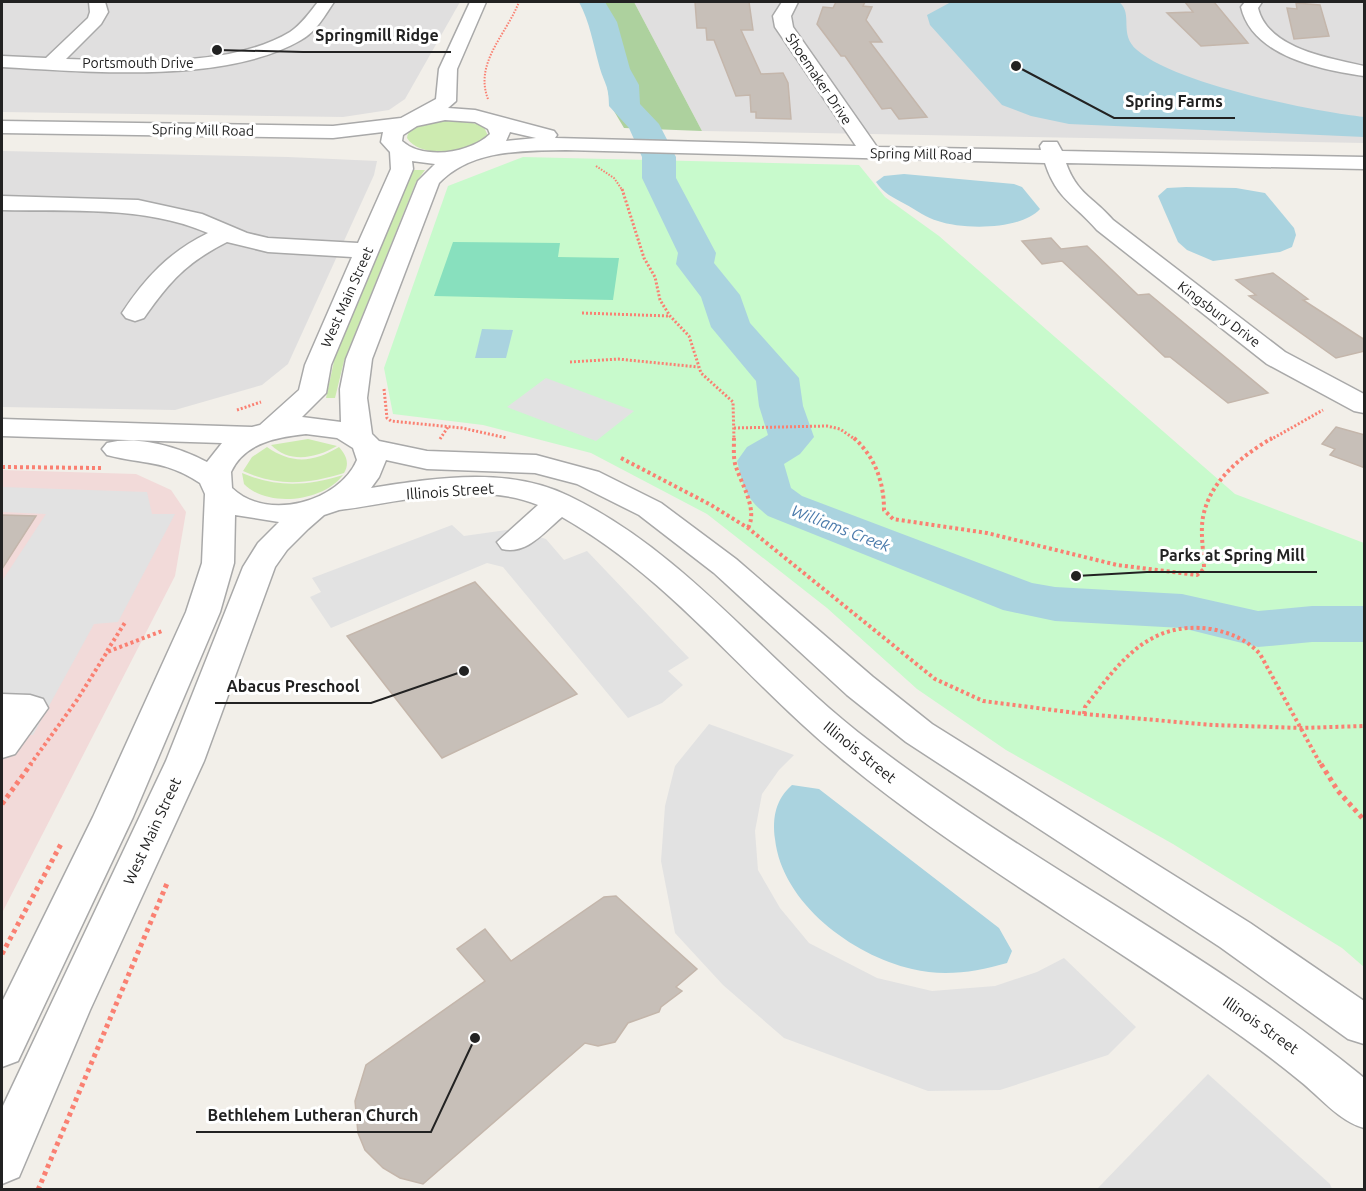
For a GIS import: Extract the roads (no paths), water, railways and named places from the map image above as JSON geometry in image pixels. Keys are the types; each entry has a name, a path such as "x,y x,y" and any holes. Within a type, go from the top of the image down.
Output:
{"street":[{"path":"51,63 95,20 99,12 97,2"},
{"name":"Portsmouth Drive","path":"2,62 185,64 247,55 295,37 306,28 326,2"},
{"path":"397,148 391,137 411,121 446,101 448,69 478,2"},
{"name":"Shoemaker Drive","path":"790,2 782,16 783,27 867,148"},
{"path":"1254,2 1250,7 1252,23 1273,41 1303,55 1365,72"},
{"path":"363,442 352,404 352,385 359,359 429,181 440,170 489,147 500,136 501,130 483,109"},
{"name":"Spring Mill Road","path":"2,127 333,132 483,109 541,135 618,142"},
{"name":"Spring Mill Road","path":"2,135 268,144 353,140 397,148 423,157 471,154 530,144 618,142 1052,152 1365,152"},
{"name":"West Main Street","path":"217,486 226,456 262,434 312,393 318,365 402,169 397,148"},
{"name":"Kingsbury Drive","path":"1052,152 1072,196 1087,204 1105,225 1276,358 1365,405"},
{"path":"1076,152 1092,196 1087,204"},
{"name":"Spring Mill Road","path":"1076,152 1365,163"},
{"path":"2,203 138,207 194,219 227,233 268,245 368,251"},
{"path":"135,314 162,274 181,258 227,233"},
{"name":"Illinois Street","path":"262,434 319,426 346,431 363,442 427,460 484,460 536,464 588,478 650,509 725,566 866,690 919,733 1234,934 1365,1025"},
{"path":"2,427 262,434"},
{"name":"West Main Street","path":"2,1161 68,1010 185,762 265,555 284,534 324,506 351,492 368,474 372,457 363,442"},
{"path":"2,449 137,450 175,457 217,486 218,563 203,612 113,817 2,1047"},
{"name":"Illinois Street","path":"217,486 242,508 261,512 295,513 324,506 482,486 522,490 560,503 615,534 650,559 816,716 862,756 943,814 1259,1024 1312,1062 1365,1107"},
{"path":"513,542 560,503"},
{"path":"2,706 30,708 2,745"}],"water":[{"path":"951,2 1119,2 1125,12 1131,44 1156,62 1181,74 1245,94 1312,109 1364,117 1364,137 1069,124 1031,116 1002,105 930,25 927,15"},
{"path":"904,174 1014,184 1022,187 1040,209 1020,221 1006,224 977,227 949,224 930,218 893,197 876,182 884,176"},
{"path":"1167,188 1236,188 1265,193 1294,228 1296,235 1292,247 1280,252 1213,261 1187,250 1178,242 1158,196"},
{"path":"482,329 513,330 506,358 475,358"},
{"path":"792,785 819,789 999,928 1012,951 1007,963 984,969 948,973 912,969 866,952 844,939 824,923 806,905 791,884 780,862 775,839 776,809 782,796"}],"waterway":[{"name":"Williams Creek","path":"592,2 603,22 615,69 624,85 625,106 643,124 659,157 659,178 697,253 695,264 720,295 731,327 777,378 781,406 791,437 784,445 760,461 769,494 785,506 1022,598 1055,604 1182,611 1258,629 1312,624 1364,624"}],"place":[{"name":"Springmill Ridge","path":"217,50"},
{"name":"Spring Farms","path":"1016,66"},
{"name":"Parks at Spring Mill","path":"1076,576"},
{"name":"Abacus Preschool","path":"464,671"},
{"name":"Bethlehem Lutheran Church","path":"475,1038"}]}
